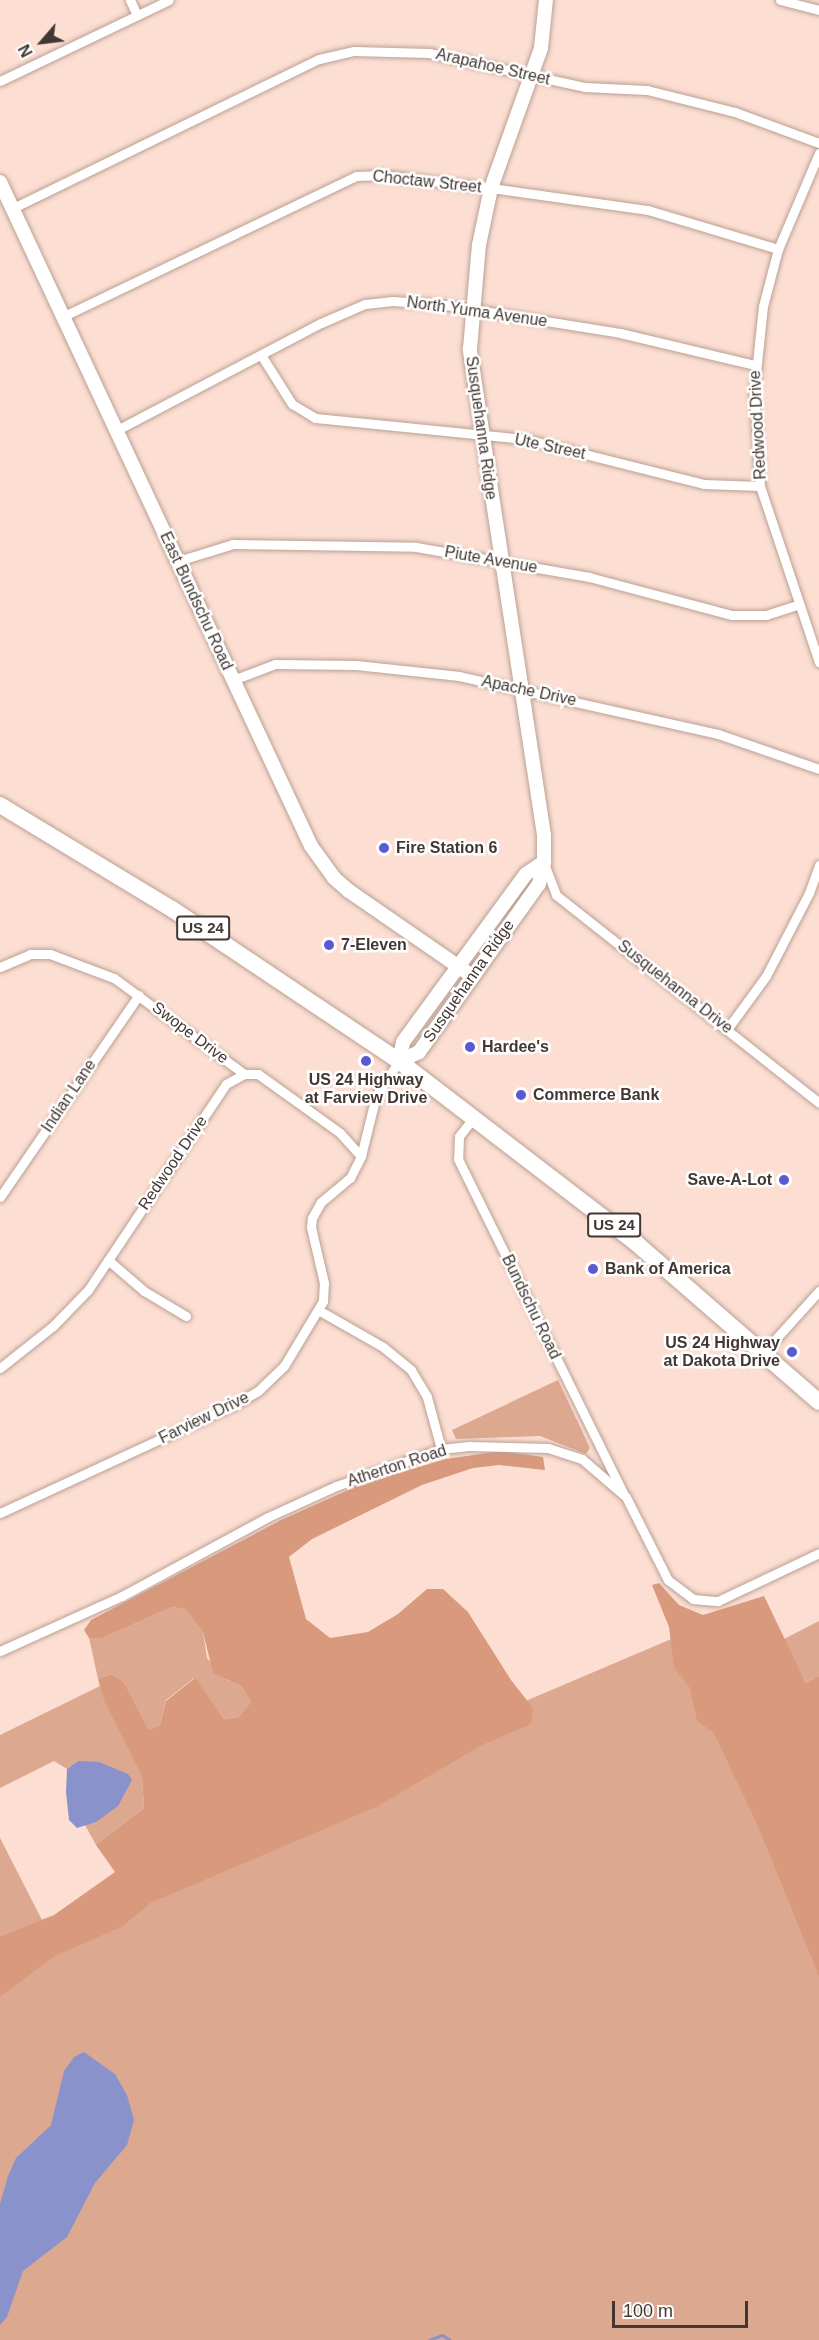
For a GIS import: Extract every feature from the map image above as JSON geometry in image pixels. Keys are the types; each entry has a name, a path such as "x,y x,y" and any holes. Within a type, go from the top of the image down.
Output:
{"highway":[{"name":"US 24","path":"0,806 170,907 399,1061 636,1243 819,1402"}],"street":[{"path":"130,0 137,15"},
{"path":"0,81 169,0"},
{"name":"Susquehanna Ridge","path":"399,1061 419,1052 446,1011 539,884 544,862 544,835 500,563 470,349 471,312 478,245 491,188 541,48 546,0"},
{"path":"780,0 819,10"},
{"name":"Arapahoe Street","path":"13,208 334,54 376,50 429,53 585,87 647,90 735,112 819,143"},
{"name":"Redwood Drive","path":"819,153 778,249 763,306 754,366 760,486 819,662"},
{"name":"Choctaw Street","path":"64,316 356,176 382,175 648,210 778,249"},
{"name":"East Bundschu Road","path":"0,182 311,846 323,864 349,891 472,976"},
{"name":"North Yuma Avenue","path":"117,430 365,304 419,301 471,312 664,341 754,366"},
{"name":"Ute Street","path":"261,355 292,404 315,418 481,435 567,448 704,484 760,486"},
{"name":"Piute Avenue","path":"178,561 233,544 416,547 589,577 732,615 766,615 799,604"},
{"name":"Apache Drive","path":"233,680 252,670 275,664 356,665 459,676 718,734 819,769"},
{"name":"Susquehanna Ridge","path":"399,1061 403,1042 526,874 544,862"},
{"name":"Susquehanna Drive","path":"544,862 556,895 728,1028 819,1103"},
{"path":"728,1028 766,976 814,895 819,865"},
{"name":"Swope Drive","path":"0,967 30,954 50,954 83,963 139,995 244,1074 258,1074 340,1133 362,1156"},
{"name":"Indian Lane","path":"0,1197 139,995"},
{"path":"433,1001 446,1011"},
{"name":"Farview Drive","path":"0,1513 258,1391 284,1366 320,1311 324,1283 311,1227 312,1218 321,1202 350,1178 362,1156 376,1096 399,1061"},
{"name":"Redwood Drive","path":"0,1368 53,1326 88,1290 226,1084 244,1074"},
{"name":"Bundschu Road","path":"474,1117 459,1136 458,1159 626,1497"},
{"path":"108,1260 144,1291 186,1316"},
{"path":"763,1353 819,1291"},
{"path":"320,1311 383,1347 411,1370 428,1397 441,1449"},
{"name":"Atherton Road","path":"0,1651 122,1596 268,1517 336,1486 441,1449 505,1444 568,1453 582,1459 626,1497 668,1580 693,1599 718,1601 819,1553"}],"shaded area":[{"path":"558,1380 590,1448 586,1454 540,1436 456,1439 452,1430"},
{"path":"501,1451 543,1457 545,1470 499,1465 473,1468 422,1485 312,1539 289,1557 306,1619 330,1638 368,1632 398,1614 427,1589 443,1589 468,1612 511,1680 533,1708 531,1724 482,1745 376,1807 150,1903 123,1926 53,1957 0,1997 0,1936 54,1915 115,1872 96,1845 144,1808 142,1777 104,1702 98,1679 111,1674 124,1682 149,1730 160,1725 166,1701 195,1678 224,1719 239,1717 251,1702 242,1687 213,1673 203,1632 185,1609 172,1607 102,1638 89,1638 84,1630 91,1620 281,1520 366,1482 446,1459"},
{"path":"659,1583 679,1605 703,1615 764,1596 806,1683 819,1676 819,1976 757,1824 714,1733 697,1721 690,1688 674,1667 669,1627 652,1585"},
{"path":"172,1607 185,1609 203,1632 207,1658 225,1679 242,1687 251,1702 239,1717 224,1719 194,1678 166,1700 160,1725 149,1730 124,1682 111,1674 98,1679 89,1638 102,1638"},
{"path":"819,1621 819,1676 806,1683 784,1639"},
{"path":"676,1637 819,1932 819,2340 0,2340 0,1964 262,1813"},
{"path":"100,1686 104,1702 142,1777 144,1808 96,1845 85,1825 96,1822 78,1761 67,1769 54,1761 0,1788 0,1735"},
{"path":"0,1838 42,1920 0,1936"}],"water":[{"path":"78,1761 99,1762 128,1774 132,1780 118,1806 96,1822 77,1828 69,1820 66,1792 67,1769"},
{"path":"84,2052 115,2074 127,2095 134,2120 127,2145 95,2183 67,2237 23,2271 7,2317 0,2325 0,2204 8,2176 16,2158 51,2125 64,2071 74,2057"}],"waterway":[{"path":"429,2340 442,2335 450,2340"}],"place":[{"name":"Fire Station 6","path":"384,848"},
{"name":"7-Eleven","path":"329,945"},
{"name":"Hardee's","path":"470,1047"},
{"name":"US 24 Highway at Farview Drive","path":"366,1061"},
{"name":"Commerce Bank","path":"521,1095"},
{"name":"Save-A-Lot","path":"784,1180"},
{"name":"Bank of America","path":"593,1269"},
{"name":"US 24 Highway at Dakota Drive","path":"792,1352"}]}
